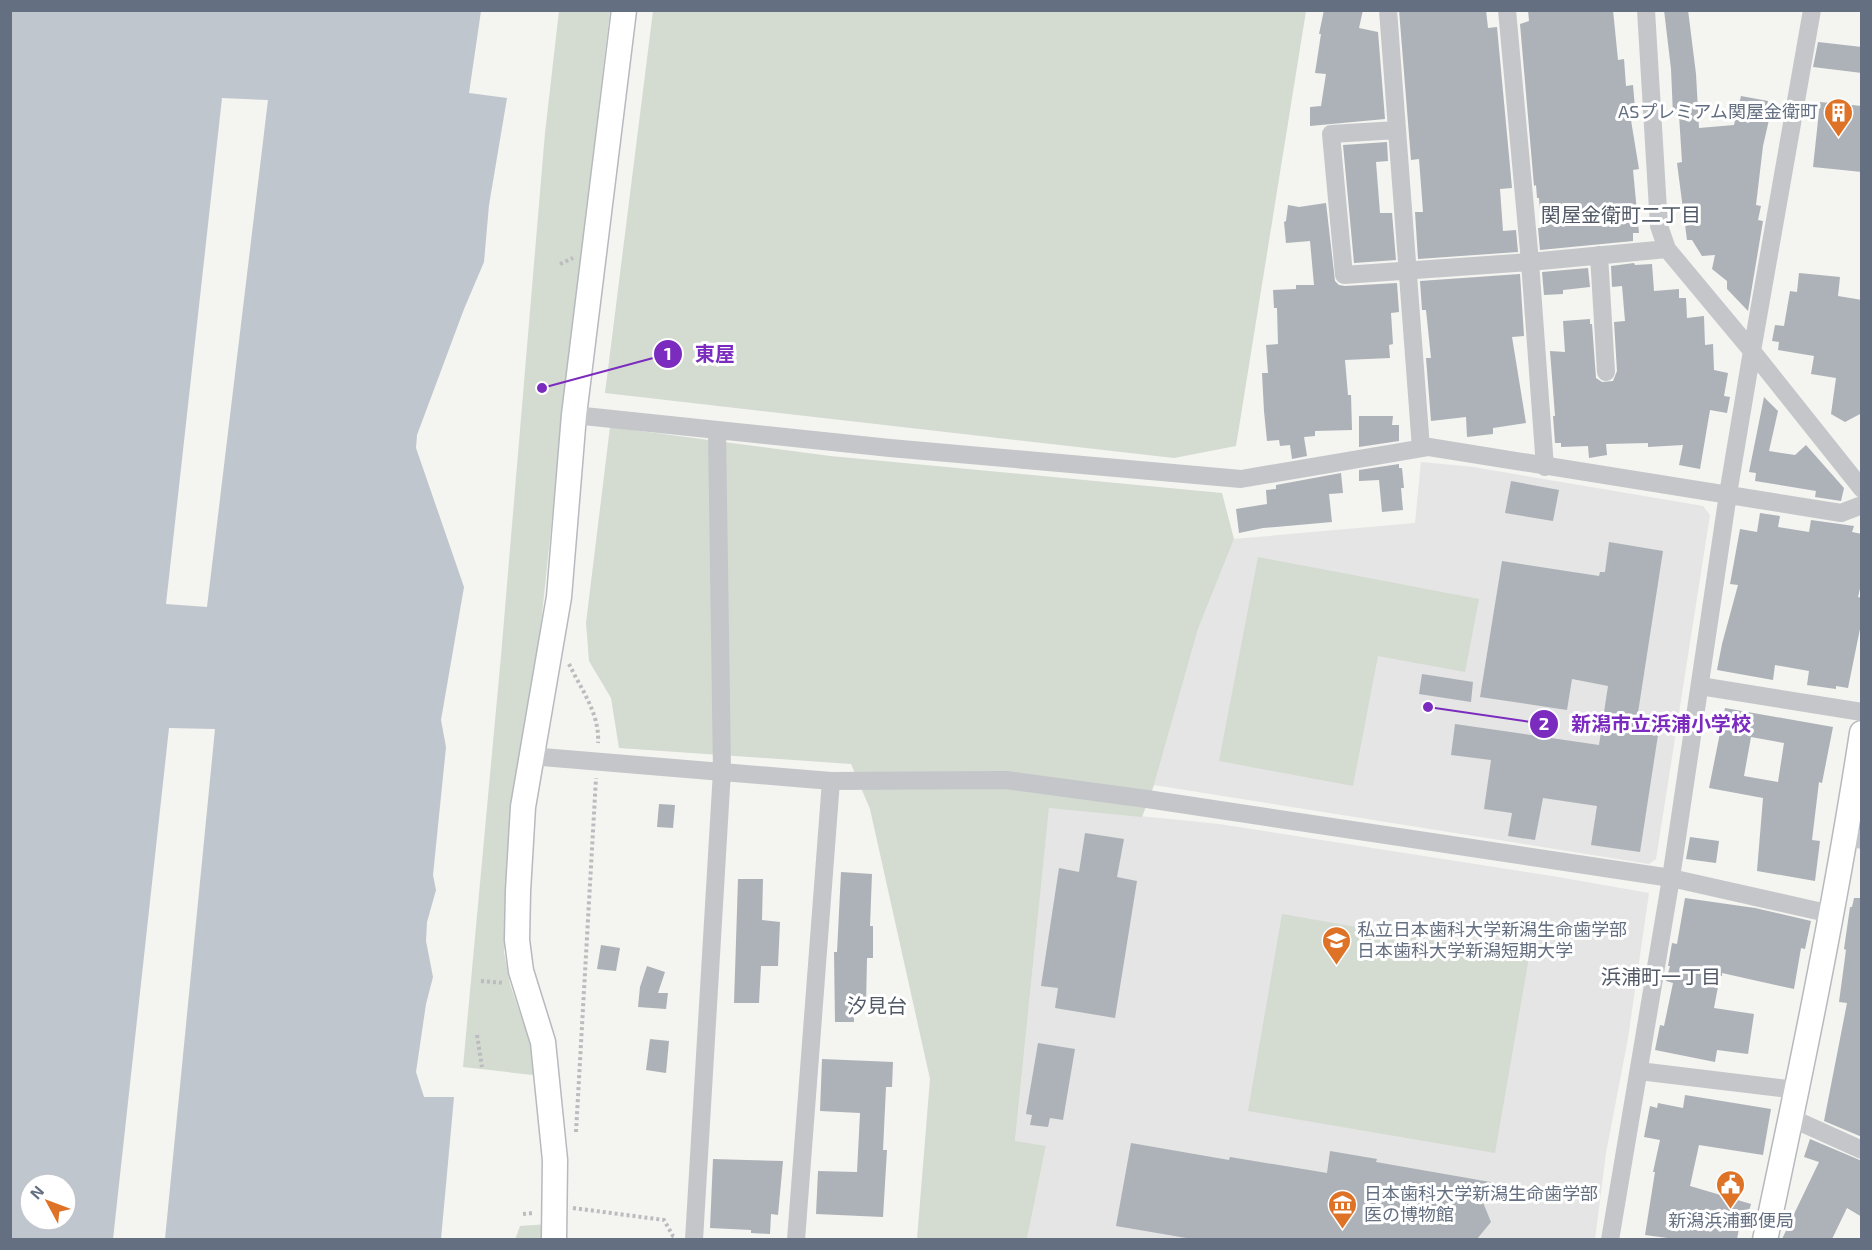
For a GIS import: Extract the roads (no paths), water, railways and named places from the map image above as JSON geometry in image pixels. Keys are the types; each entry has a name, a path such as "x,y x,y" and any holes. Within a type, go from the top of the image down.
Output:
{"street":[{"path":"554,1239 555,1160 543,1042 521,971 517,940 523,807 559,597 574,415 624,10"},
{"path":"1388,10 1421,448"},
{"path":"1506,10 1530,262 1545,467"},
{"path":"1646,10 1659,226 1667,249 1862,489"},
{"path":"1610,1239 1671,878 1728,494 1812,10"},
{"path":"1397,130 1331,134 1344,275 1408,272 1667,249"},
{"path":"1599,255 1606,372"},
{"path":"574,415 890,448 1241,479 1428,447 1841,513 1862,505"},
{"path":"686,1239 722,771 717,430"},
{"path":"1700,686 1862,712"},
{"path":"1765,1239 1831,914 1854,838 1862,733"},
{"path":"530,756 831,781 1006,780 1148,799 1671,878 1831,914"},
{"path":"796,1239 831,781"},
{"path":"1639,1071 1797,1090"},
{"path":"1791,1118 1862,1150"}],"place":[{"name":"ASプレミアム関屋金衛町","path":"1839,138"},
{"name":"東屋","path":"542,388"},
{"name":"新潟市立浜浦小学校","path":"1428,707"},
{"name":"私立日本歯科大学新潟生命歯学部 日本歯科大学新潟短期大学","path":"1336,966"},
{"name":"新潟浜浦郵便局","path":"1731,1210"},
{"name":"日本歯科大学新潟生命歯学部 医の博物館","path":"1343,1230"}],"district":[{"name":"関屋金衛町二丁目","path":"1621,215"},
{"name":"浜浦町一丁目","path":"1661,977"},
{"name":"汐見台","path":"877,1006"}]}
